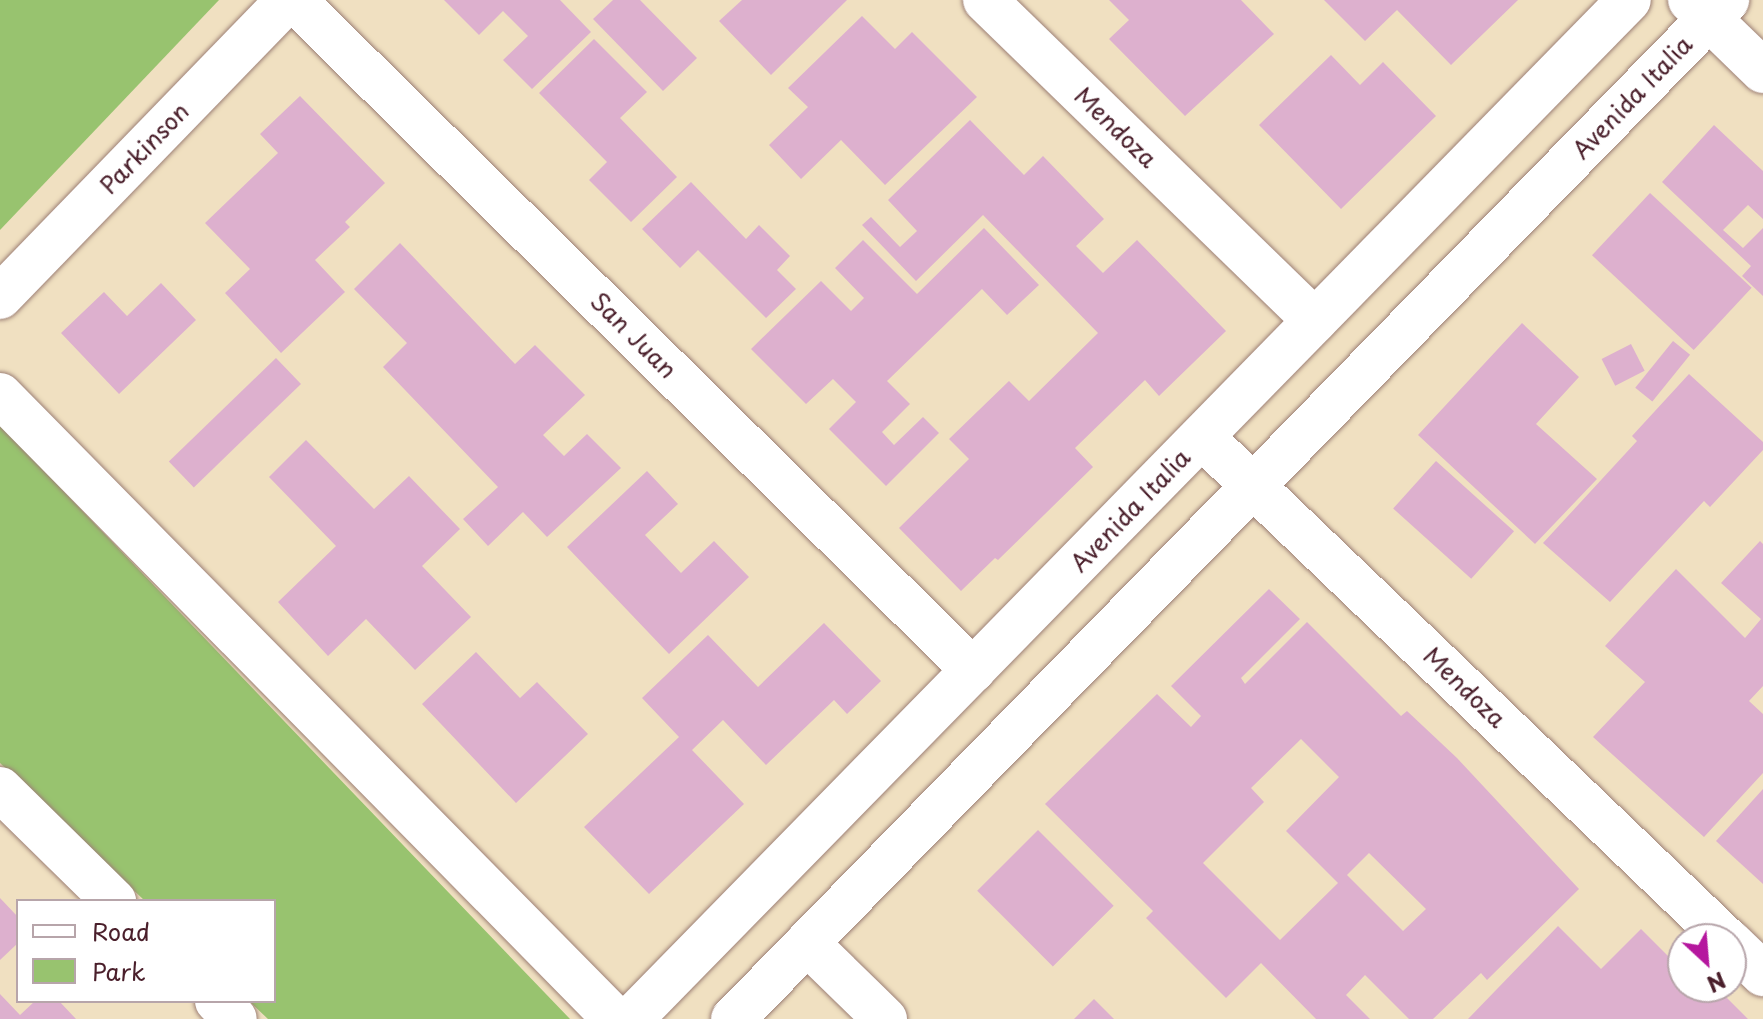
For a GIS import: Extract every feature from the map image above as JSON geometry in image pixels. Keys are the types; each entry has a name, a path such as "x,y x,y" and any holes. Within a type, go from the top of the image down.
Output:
{"street":[{"name":"Parkinson","path":"0,297 288,0"},
{"name":"San Juan","path":"294,0 973,670"},
{"name":"Mendoza","path":"985,0 1315,321"},
{"name":"Avenida Italia","path":"631,1019 1629,0"},
{"name":"Avenida Italia","path":"733,1019 1255,485 1709,6"},
{"path":"1709,6 1763,71"},
{"path":"0,395 615,1019"},
{"name":"Mendoza","path":"1202,437 1709,923"},
{"path":"0,789 112,899"},
{"path":"807,943 885,1019"},
{"path":"1747,958 1763,974"},
{"path":"219,1003 235,1019"}],"green space":[{"path":"0,0 219,0 0,230"},
{"path":"0,425 570,1019 268,1019 251,1003 276,1003 276,899 143,899 0,763"}],"building":[{"path":"444,0 560,0 591,32 532,89 503,60 528,36 503,11 479,35"},
{"path":"613,0 640,0 697,58 663,91 593,19"},
{"path":"742,0 847,0 771,75 719,21"},
{"path":"1109,0 1241,0 1274,34 1185,116 1109,39 1129,20"},
{"path":"1324,0 1518,0 1451,65 1397,10 1365,41"},
{"path":"862,16 895,49 912,32 977,97 885,185 841,140 801,179 769,145 808,107 788,88"},
{"path":"594,39 647,92 620,118 677,177 631,222 589,180 607,162 539,93"},
{"path":"1331,55 1360,85 1383,62 1436,116 1341,209 1259,125"},
{"path":"300,96 385,183 345,222 350,227 315,260 345,292 281,353 225,293 250,269 205,223 278,153 260,134"},
{"path":"970,120 1024,175 1043,156 1104,219 1076,246 1103,273 1137,240 1226,331 1159,396 1145,380 1075,448 1093,467 998,560 995,558 961,591 899,528 969,459 949,439 1009,381 1029,401 1098,333 983,215 916,281 862,225 871,217 900,247 917,231 888,200"},
{"path":"1714,125 1763,171 1763,219 1748,205 1723,230 1743,248 1763,228 1763,296 1742,276 1751,266 1662,182"},
{"path":"691,182 746,239 759,225 790,256 777,270 796,289 766,318 698,250 680,268 642,229"},
{"path":"1650,193 1752,288 1694,350 1592,255"},
{"path":"984,228 1039,285 1007,315 982,289 887,381 910,404 882,432 894,445 923,417 939,433 886,486 829,429 856,402 833,379 806,404 751,349 821,281 851,311 864,298 835,268 863,240 917,294"},
{"path":"400,243 515,364 535,345 585,395 543,435 564,456 587,434 621,468 547,537 523,512 488,546 463,519 498,487 383,367 407,343 354,289"},
{"path":"161,283 196,320 119,394 61,333 104,292 127,316"},
{"path":"1522,323 1579,377 1536,424 1597,479 1535,544 1418,435"},
{"path":"1673,341 1690,355 1652,401 1635,388"},
{"path":"1631,344 1645,371 1615,386 1602,359"},
{"path":"276,358 301,384 194,487 169,462"},
{"path":"1689,374 1763,442 1763,450 1710,507 1704,501 1610,602 1543,543 1637,441 1632,436"},
{"path":"306,440 374,509 409,476 460,529 422,566 471,617 415,670 366,619 328,656 278,602 336,546 269,477"},
{"path":"1436,461 1514,531 1471,579 1393,509"},
{"path":"647,471 678,504 645,535 681,573 714,541 749,577 669,654 567,547"},
{"path":"1760,541 1763,544 1763,686 1749,701 1763,714 1763,773 1704,837 1593,737 1645,682 1605,646 1676,569 1745,638 1761,619 1721,583"},
{"path":"1269,589 1300,619 1241,678 1245,684 1307,622 1401,716 1407,711 1457,758 1579,889 1487,980 1481,973 1433,1019 1409,1019 1365,975 1346,995 1370,1019 1316,1019 1261,963 1226,998 1146,918 1153,911 1045,804 1157,694 1191,727 1201,716 1171,686","holes":["1301,739 1339,777 1286,831 1338,883 1280,940 1203,863 1264,802 1251,788","1369,853 1426,909 1403,931 1347,875"]},
{"path":"824,623 881,681 847,714 834,700 766,765 723,720 692,750 744,804 649,894 584,827 679,737 642,698 708,635 758,687"},
{"path":"476,652 520,698 537,682 588,734 516,803 422,704"},
{"path":"1763,789 1763,884 1716,841"},
{"path":"1038,830 1114,906 1053,966 977,891"},
{"path":"0,898 16,915 16,945 0,960"},
{"path":"1558,926 1601,969 1641,929 1667,955 1667,1003 1732,1003 1748,1019 1468,1019"},
{"path":"0,994 20,1015 33,1003 61,1003 76,1019 0,1019"},
{"path":"1094,999 1114,1019 1074,1019"}]}
